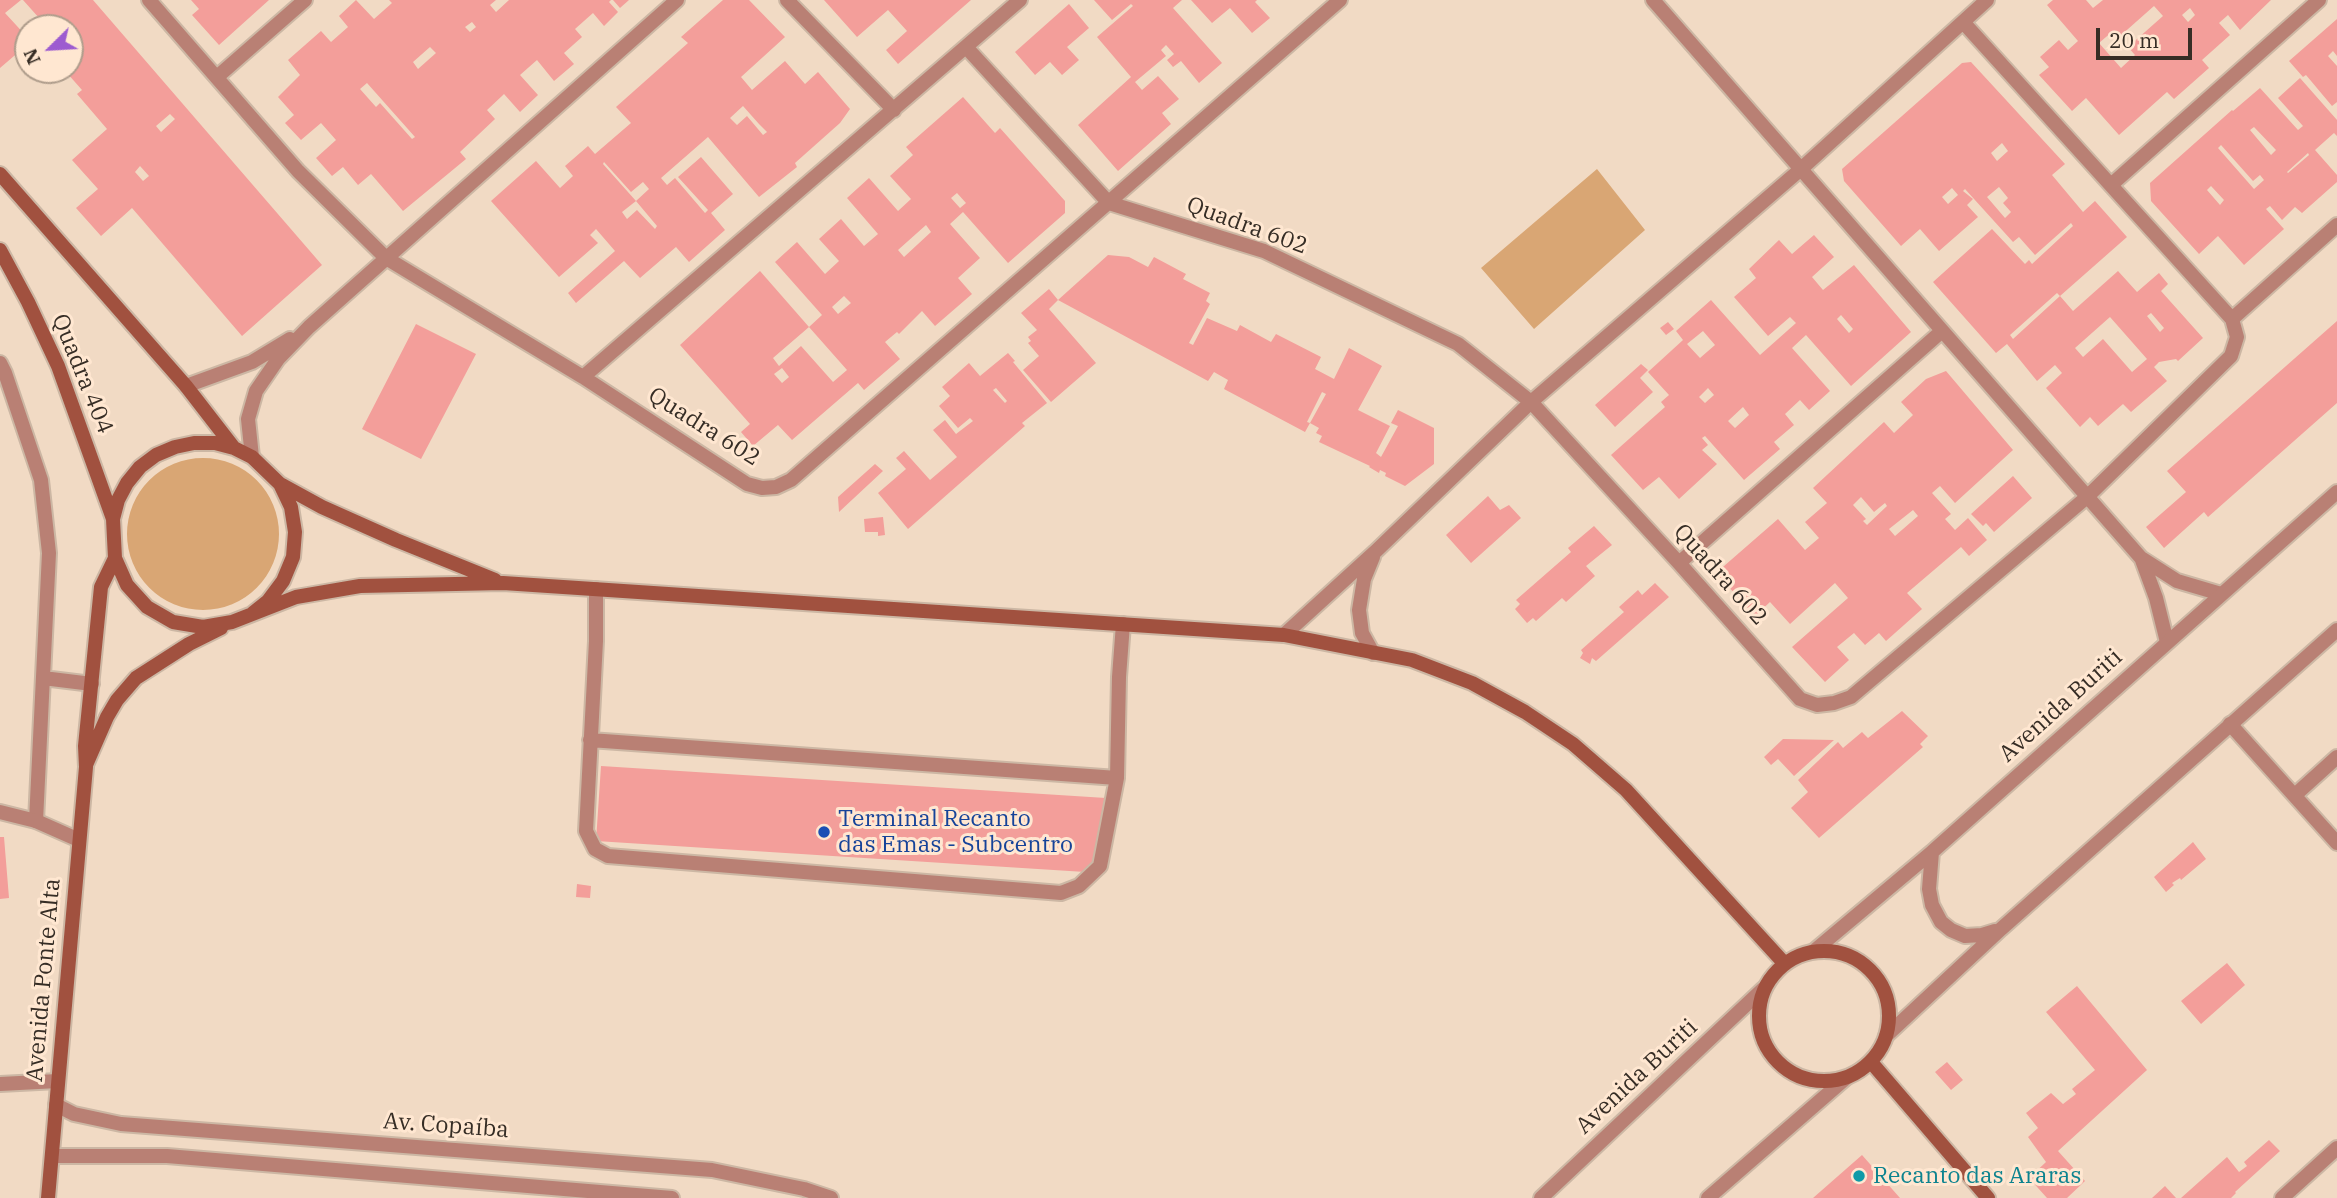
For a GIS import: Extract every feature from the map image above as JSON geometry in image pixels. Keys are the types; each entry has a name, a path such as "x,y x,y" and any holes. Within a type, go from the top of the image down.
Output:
{"main road":[{"path":"0,174 186,386 234,448"},
{"name":"Quadra 404","path":"0,250 58,366 113,519"},
{"path":"503,583 322,507 280,484 252,457 215,443 194,443 156,455 140,467 127,482 113,519 115,558 127,585 147,607 173,622 203,627 232,622 296,597 360,586 503,583 1284,635 1412,660 1472,683 1525,712 1573,744 1626,790 1784,963"},
{"path":"253,613 268,601 283,580 293,557 295,532 291,507 280,484"},
{"name":"Avenida Ponte Alta","path":"48,1198 86,767 85,746 101,587 115,558"},
{"name":"Avenida Ponte Alta","path":"86,767 117,700 136,678 189,644 232,622"},
{"path":"1814,951 1832,951 1850,956 1867,967 1879,981 1889,1017 1886,1036 1871,1062 1846,1078 1824,1082 1803,1079 1784,1068 1769,1052 1760,1032 1758,1010 1763,989 1772,975 1784,963 1798,955 1814,951"},
{"path":"1871,1062 1988,1198"}],"street":[{"name":"Quadra 602","path":"149,0 298,171 386,258 583,377 747,484 762,488 776,487 791,480 1109,202 1264,251 1458,344 1531,402 1800,699 1817,705 1834,704 1851,697 2087,497 2231,356 2237,337 2232,319"},
{"path":"218,78 305,0"},
{"path":"252,457 248,419 256,391 278,359 309,327 677,0"},
{"path":"787,0 894,110"},
{"path":"583,377 1020,0"},
{"path":"967,47 1109,202 1340,0"},
{"path":"1653,0 2141,558 2177,581 2221,594"},
{"path":"1284,635 1531,402 1801,169 1987,0"},
{"path":"2111,185 2319,0"},
{"path":"1963,22 2232,319 2337,225"},
{"path":"186,386 252,362 309,327"},
{"path":"1679,563 1942,331"},
{"path":"0,363 41,480 49,554 36,821"},
{"name":"Avenida Buriti","path":"1814,951 1933,852 2337,492"},
{"path":"1373,653 1362,633 1359,610 1364,579 1375,552"},
{"path":"2141,558 2157,598 2167,642"},
{"path":"596,589 596,641 586,831 595,849 608,856 1061,893 1079,886 1100,866 1117,778 1123,624"},
{"path":"1886,1036 2001,929 2337,630"},
{"path":"43,678 92,684"},
{"path":"2230,724 2337,843"},
{"path":"590,740 1117,778"},
{"path":"2295,795 2337,758"},
{"path":"0,812 36,821 79,840"},
{"path":"1933,852 1929,889 1932,905 1941,922 1965,936 1982,936 2001,929"},
{"name":"Avenida Buriti","path":"1541,1198 1763,989"},
{"path":"1708,1198 1846,1078"},
{"path":"0,1084 58,1081"},
{"name":"Av. Copaíba","path":"56,1105 74,1114 121,1124 712,1170 804,1189 831,1198"},
{"path":"2283,1198 2337,1148"},
{"path":"52,1156 167,1156 672,1198"}],"shaded area":[{"path":"1597,169 1645,230 1534,329 1481,268"},
{"path":"203,458 232,464 257,480 273,505 279,534 273,563 257,588 232,604 203,610 174,604 149,588 133,563 127,534 133,505 149,480 174,464"}],"building":[{"path":"0,0 21,0 5,13 14,23 14,56 0,68"},
{"path":"23,0 93,0 322,265 242,336 132,208 101,236 76,208 98,189 72,160 107,129 77,94 82,90 77,84 84,84 84,14 36,14","holes":["170,114 175,119 161,132 156,126","140,166 149,176 143,181 135,172"]},
{"path":"191,0 269,0 219,45 192,15 199,9"},
{"path":"356,0 374,19 392,3 389,0 496,0 490,5 496,12 509,0 611,0 609,2 618,12 604,26 593,13 575,29 582,37 564,53 574,64 554,81 537,60 520,75 538,95 520,112 504,94 487,110 495,119 460,152 466,159 403,211 371,174 358,185 343,167 332,176 316,158 336,140 321,123 301,140 285,123 294,115 278,97 300,75 288,60 321,31 331,42 348,27 339,16","holes":["472,22 476,27 470,32 465,27","430,47 436,53 418,69 413,62","367,83 415,137 412,139 380,103 376,107 360,89"]},
{"path":"613,0 629,0 620,8"},
{"path":"723,0 749,0 785,37 741,77 752,90 785,61 805,84 818,72 850,109 840,123 795,163 797,167 759,197 708,137 661,178 667,185 675,178 705,213 708,210 678,177 701,157 733,194 711,213 725,230 689,262 676,247 640,278 624,261 576,303 568,293 615,251 596,229 590,235 598,243 559,277 491,201 536,161 560,188 573,176 565,166 588,146 595,154 631,123 616,107 688,43 681,37","holes":["743,106 759,124 767,132 763,135 747,116 737,125 730,118","604,162 631,192 643,182 649,189 636,201","636,201 657,226 655,229 637,210 627,219 622,212"]},
{"path":"824,0 971,0 898,64 886,50 907,31 888,10 857,37"},
{"path":"1094,0 1182,0 1173,8 1222,63 1199,83 1181,61 1173,67 1167,60 1174,54 1166,45 1161,50 1166,56 1135,82 1142,90 1158,76 1179,99 1162,113 1171,124 1118,171 1078,125 1131,77 1097,37 1133,6 1131,4 1112,20"},
{"path":"1191,0 1257,0 1255,2 1270,18 1252,33 1230,8 1212,23"},
{"path":"2053,0 2086,0 2093,8 2103,0 2271,0 2240,30 2228,15 2219,23 2230,35 2202,60 2209,68 2174,99 2167,92 2119,135 2086,98 2072,111 2039,75 2049,67 2040,57 2059,40 2068,50 2078,41 2047,5","holes":["2154,6 2163,16 2128,47 2135,55 2121,68 2099,43 2113,31 2119,37","2190,8 2195,15 2188,22 2182,15"]},
{"path":"1069,4 1089,28 1067,47 1079,60 1062,75 1050,62 1035,75 1015,52"},
{"path":"2337,19 2337,56 2333,51 2328,56 2337,66 2337,102 2332,106 2306,75 2303,77 2289,61"},
{"path":"1971,62 2065,164 2052,175 2083,212 2095,201 2127,237 2060,296 2073,311 2118,271 2137,292 2159,273 2168,284 2161,291 2203,338 2178,361 2176,359 2159,362 2154,367 2167,381 2131,412 2123,404 2098,426 2090,417 2080,427 2046,388 2062,373 2055,365 2037,381 2007,344 1996,353 1933,282 1992,229 2025,264 2029,260 2032,264 2073,226 2071,223 2035,255 2019,237 2013,242 1965,189 1963,191 1973,199 1967,205 1978,217 1939,251 1920,229 1901,246 1844,181 1842,169 1962,63","holes":["2002,143 2008,151 1997,161 1991,153","1999,187 2008,198 2003,203 2011,212 2005,218 1987,197","1952,188 1958,195 1948,204 1942,197","2057,293 2060,296 2013,339 2010,335","2151,313 2164,328 2160,332 2147,316","2110,317 2147,359 2132,372 2103,339 2083,357 2075,348"]},
{"path":"2300,78 2337,120 2337,136 2334,133 2315,150 2337,175 2337,182 2302,213 2295,207 2282,220 2270,206 2266,209 2284,229 2244,265 2218,236 2199,254 2151,201 2150,183 2260,88 2298,130 2303,126 2278,98","holes":["2254,127 2276,150 2271,155 2250,130","2221,145 2253,181 2260,175 2264,180 2254,189 2218,148","2308,153 2309,155 2287,172","2211,186 2224,200 2220,205 2207,190"]},
{"path":"963,97 995,133 1000,128 1065,201 1065,213 1008,263 963,212 950,224 980,258 958,278 972,294 935,326 922,311 899,334 897,332 885,342 900,359 864,390 858,383 792,440 778,425 753,446 741,432 750,424 680,345 760,271 809,327 822,315 775,262 797,242 825,274 839,261 819,239 841,219 864,246 878,234 847,198 869,178 898,211 911,199 890,176 913,155 906,147","holes":["957,193 966,203 960,208 951,198","926,225 931,232 904,257 898,250","844,296 851,303 838,314 832,307","809,327 847,370 833,382 801,346 779,366 773,358","782,368 789,377 782,383 774,374"]},
{"path":"1814,235 1834,257 1812,277 1823,290 1854,265 1911,332 1851,386 1806,335 1792,348 1830,391 1809,410 1800,400 1785,414 1794,425 1774,442 1780,449 1744,480 1705,436 1702,438 1708,445 1702,450 1717,464 1679,499 1659,477 1643,490 1611,455 1665,407 1661,402 1669,395 1648,372 1683,340 1676,331 1711,300 1760,355 1796,323 1790,317 1768,336 1734,297 1756,278 1749,269 1779,240 1792,254","holes":["1841,315 1853,329 1849,333 1837,319","1703,331 1715,345 1700,358 1687,344","1708,388 1714,395 1705,403 1699,397","1743,407 1749,415 1735,428 1728,421"]},
{"path":"1108,255 1129,257 1148,267 1154,257 1186,274 1183,279 1210,293 1206,301 1210,304 1189,343 1193,345 1207,318 1237,331 1240,325 1271,342 1276,334 1321,357 1315,369 1334,379 1349,348 1382,366 1358,410 1390,426 1376,453 1381,457 1398,426 1391,423 1398,410 1434,428 1434,464 1405,486 1385,476 1386,473 1380,470 1379,473 1319,442 1322,436 1316,433 1319,428 1310,423 1305,432 1224,389 1228,380 1214,372 1208,381 1058,300","holes":["1322,392 1326,394 1310,423 1307,422"]},
{"path":"1049,289 1058,300 1049,309 1096,363 1051,402 1023,370 1039,356 1028,343 1031,341 1028,337 1037,330 1021,313"},
{"path":"2337,321 2337,403 2208,517 2204,512 2164,548 2146,527 2186,492 2167,471"},
{"path":"1668,322 1674,329 1666,335 1660,328"},
{"path":"416,324 476,354 421,459 362,429"},
{"path":"1008,353 1047,403 1022,423 1025,426 908,529 878,493 906,469 896,458 904,451 930,480 957,457 933,430 945,420 956,434 973,421 970,418 958,428 939,406 950,396 942,387 969,363 980,376","holes":["996,388 1007,401 1005,403 993,390"]},
{"path":"1641,364 1648,370 1640,378 1653,392 1615,427 1595,405"},
{"path":"1946,371 2013,450 1955,503 1940,486 1932,493 1951,514 1945,519 1955,530 1968,518 1987,540 1969,556 1961,547 1907,593 1922,609 1886,641 1879,633 1865,645 1854,633 1837,647 1849,660 1825,682 1792,647 1848,598 1835,583 1790,624 1770,602 1755,616 1716,573 1778,519 1805,550 1819,538 1805,522 1827,503 1813,488 1884,422 1894,433 1913,415 1901,402 1926,379","holes":["1861,497 1874,512 1885,503 1887,506 1867,525 1863,521 1866,519 1853,505","1913,510 1918,516 1895,536 1889,529"]},
{"path":"875,464 883,471 839,512 838,497"},
{"path":"2013,476 2032,498 1994,532 1986,523 1983,526 1971,514"},
{"path":"1488,496 1500,510 1509,505 1521,518 1471,563 1446,535"},
{"path":"883,517 885,535 865,532 864,519"},
{"path":"1594,526 1612,545 1586,566 1595,576 1566,602 1562,598 1536,621 1533,618 1527,623 1515,609 1520,604 1516,600 1571,552 1568,548"},
{"path":"1655,583 1669,597 1596,661 1592,658 1590,664 1580,658 1583,653 1581,650 1624,612 1619,607 1638,590 1642,595"},
{"path":"1902,711 1928,736 1920,744 1923,747 1819,838 1791,808 1808,792 1798,780 1838,742 1843,748 1862,732 1868,738"},
{"path":"1783,739 1834,740 1794,776 1778,759 1771,765 1764,757"},
{"path":"601,766 1106,798 1101,873 596,841"},
{"path":"0,837 4,837 9,898 0,899"},
{"path":"2193,842 2206,859 2181,880 2180,878 2172,883 2174,885 2166,892 2154,877"},
{"path":"577,884 591,886 590,898 576,897"},
{"path":"2227,963 2245,985 2201,1024 2181,1001"},
{"path":"2077,986 2147,1070 2058,1151 2085,1181 2067,1198 2047,1198 2029,1178 2046,1162 2028,1137 2038,1128 2026,1113 2051,1093 2063,1104 2076,1094 2072,1089 2095,1070 2046,1012"},
{"path":"1947,1062 1963,1080 1951,1090 1935,1072"},
{"path":"2269,1140 2280,1151 2231,1198 2181,1198 2227,1157 2239,1172 2247,1166 2244,1162"},
{"name":"Recanto das Araras","path":"1862,1155 1900,1198 1813,1198"},
{"path":"2165,1186 2176,1198 2152,1198"}],"place":[{"name":"Terminal Recanto das Emas - Subcentro","path":"824,832"},
{"name":"Recanto das Araras","path":"1859,1176"}]}
